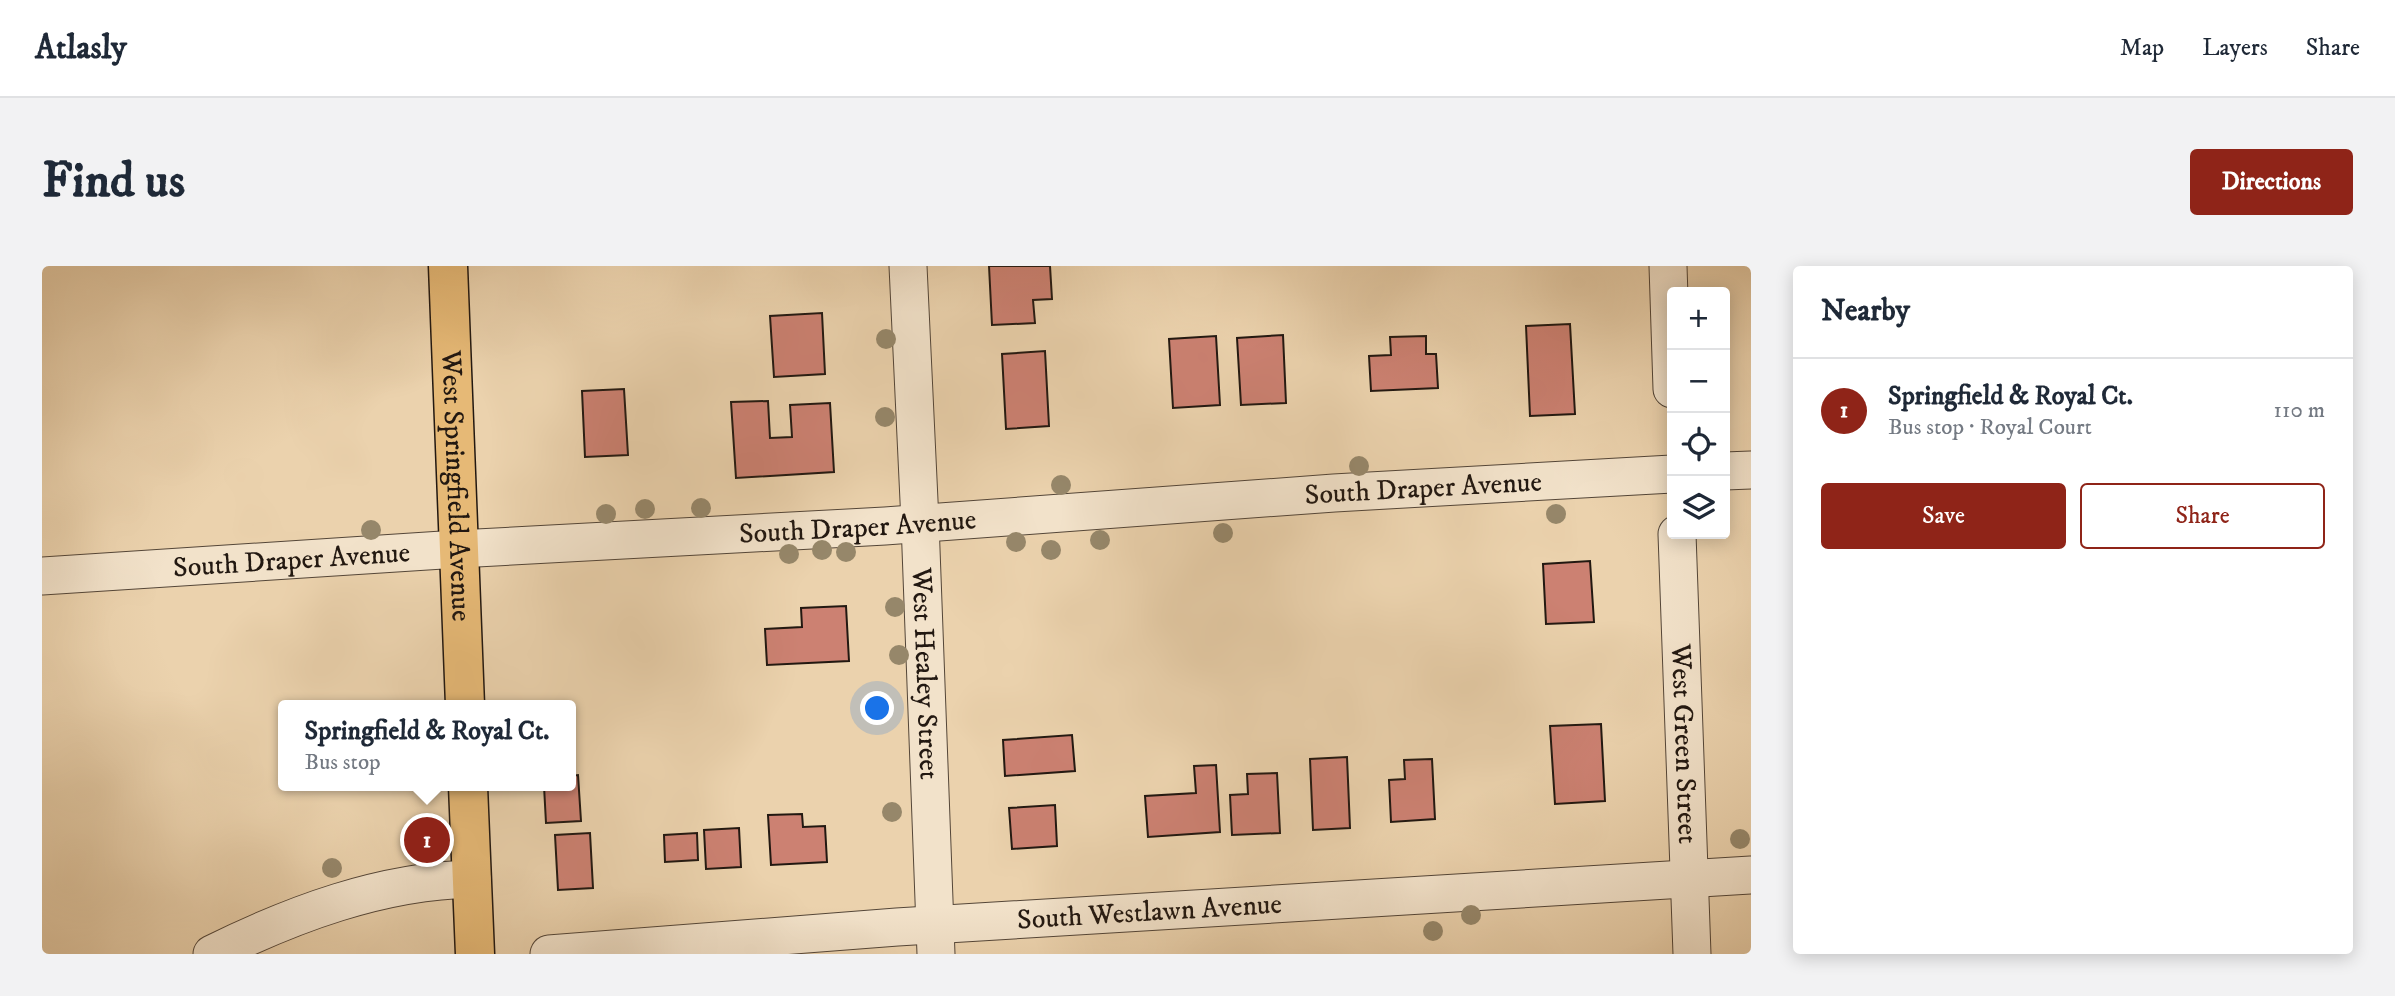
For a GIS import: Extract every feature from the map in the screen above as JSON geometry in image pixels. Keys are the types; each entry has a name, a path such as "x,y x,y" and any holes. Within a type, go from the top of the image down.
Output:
{"main road":[{"name":"West Springfield Avenue","path":"448,266 465,700"},
{"path":"468,791 475,954"}],"street":[{"name":"West Healey Street","path":"908,266 935,939"},
{"path":"1668,266 1671,350"},
{"path":"1730,471 1751,470"},
{"name":"South Draper Avenue","path":"42,576 1667,474"},
{"name":"West Green Street","path":"1677,539 1692,954"},
{"name":"South Westlawn Avenue","path":"550,954 935,939 1751,875"},
{"path":"212,954 252,934 398,885 472,879"}],"building":[{"path":"989,266 1050,266 1052,299 1033,300 1035,323 992,325"},
{"path":"822,313 825,374 774,377 770,316"},
{"path":"1570,324 1575,414 1530,416 1526,326"},
{"path":"1283,335 1286,403 1241,405 1237,338"},
{"path":"1216,336 1220,405 1173,408 1169,339"},
{"path":"1426,336 1426,354 1436,354 1438,388 1371,391 1369,356 1391,355 1390,337"},
{"path":"1045,351 1049,426 1006,429 1002,354"},
{"path":"624,389 628,455 585,457 582,391"},
{"path":"768,401 770,438 792,437 790,405 830,403 834,472 736,478 731,402"},
{"path":"1590,561 1594,622 1546,624 1543,564"},
{"path":"846,606 849,661 767,665 765,629 802,627 801,608"},
{"path":"1601,724 1605,801 1555,804 1550,726"},
{"path":"1072,735 1075,771 1005,776 1003,740"},
{"path":"1347,757 1350,828 1313,830 1310,759"},
{"path":"1432,759 1435,819 1391,822 1389,780 1405,779 1404,760"},
{"path":"1216,765 1220,832 1148,837 1145,796 1196,793 1194,766"},
{"path":"1277,773 1280,833 1232,835 1230,795 1248,794 1247,774"},
{"path":"576,775 581,821 546,823 544,791 576,791"},
{"path":"1055,805 1057,846 1012,849 1009,808"},
{"path":"802,814 803,827 825,826 827,862 771,865 768,815"},
{"path":"739,828 741,867 706,869 704,830"},
{"path":"590,833 593,888 558,890 555,835"},
{"path":"697,833 698,860 665,862 664,835"}],"place":[{"name":"Springfield & Royal Ct.","path":"427,840"}]}
